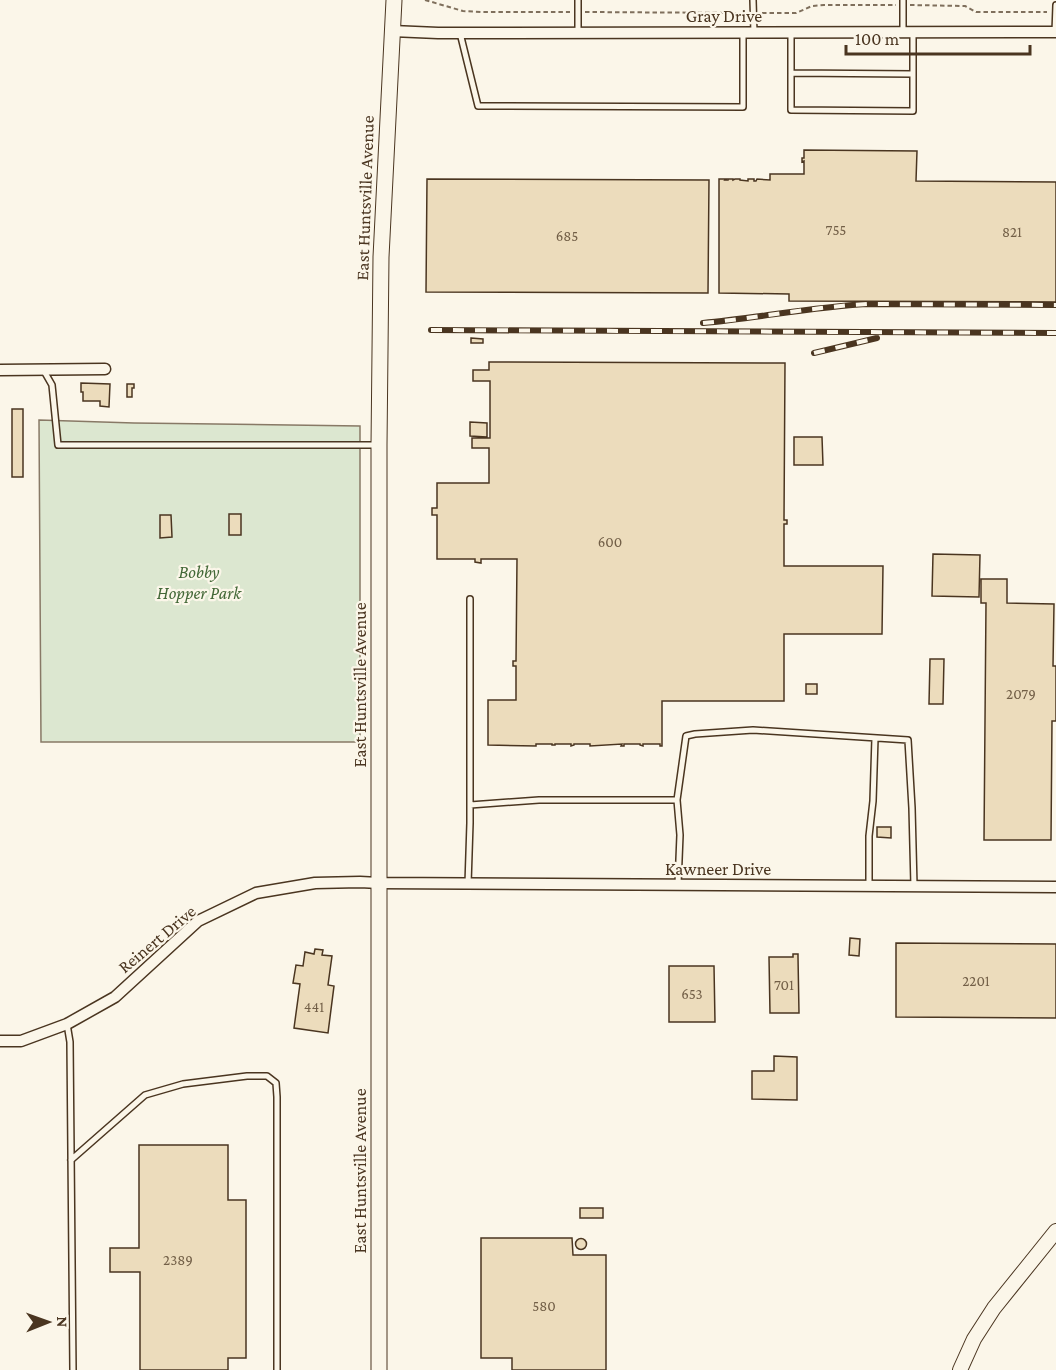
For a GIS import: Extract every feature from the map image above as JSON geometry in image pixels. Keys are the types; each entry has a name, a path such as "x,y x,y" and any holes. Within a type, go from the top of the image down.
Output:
{"main road":[{"name":"East Huntsville Avenue","path":"379,1370 381,257 394,0"}],"street":[{"name":"Gray Drive","path":"392,31 460,33 1056,32"},
{"path":"0,369 105,369"},
{"name":"Reinert Drive","path":"0,1041 21,1041 67,1024 115,997 198,921 256,893 315,883 379,883"},
{"name":"Kawneer Drive","path":"379,883 1056,887"},
{"path":"960,1370 974,1339 993,1308 1056,1231"}],"lane":[{"path":"578,0 578,33"},
{"path":"460,33 478,106 743,107 748,33 753,13 753,0"},
{"path":"791,33 791,110 913,111 913,74 903,3"},
{"path":"1056,5 1056,32"},
{"path":"791,73 913,74"},
{"path":"43,369 52,385 58,445 379,445"},
{"path":"468,884 470,599"},
{"path":"678,885 680,835 677,800 686,736 753,730 908,740 914,886"},
{"path":"869,886 868,836 873,801 875,738"},
{"path":"470,805 539,800 677,800"},
{"path":"67,1024 70,1042 73,1370"},
{"path":"71,1160 145,1095 183,1084 247,1076 267,1076 276,1083 277,1370"}],"path":[{"path":"425,0 463,11 481,12 796,13 812,6 903,3 965,6 976,12 1056,12"}],"green space":[{"name":"Bobby Hopper Park","path":"39,420 360,426 360,742 41,742"}],"building":[{"path":"804,150 917,151 916,181 1056,182 1056,302 789,301 789,294 719,293 719,179 748,181 748,179 754,179 756,181 757,179 770,180 770,174 804,174 802,158 804,158"},
{"path":"427,179 709,180 708,293 426,292"},
{"path":"471,338 483,339 483,343 471,343"},
{"path":"489,362 785,363 784,520 787,520 787,524 784,524 784,566 883,566 882,634 784,634 784,701 662,701 662,746 660,744 643,744 643,746 640,744 624,744 624,746 621,746 622,744 488,745 488,700 516,700 516,666 513,666 513,661 516,661 517,559 481,559 481,563 475,562 475,559 437,559 437,515 432,515 432,508 437,508 437,483 489,483 489,448 472,448 472,438 490,438 490,381 473,381 473,370 489,370"},
{"path":"81,383 110,384 109,407 100,406 100,401 83,401"},
{"path":"127,384 134,384 132,397 127,397"},
{"path":"12,409 23,409 23,477 12,477"},
{"path":"470,422 487,423 487,437 470,436"},
{"path":"794,437 822,437 823,465 794,465"},
{"path":"229,514 241,514 241,535 229,535"},
{"path":"160,515 171,515 172,537 160,538"},
{"path":"933,554 980,555 979,597 932,596"},
{"path":"981,579 1007,579 1007,603 1054,604 1053,666 1056,666 1056,721 1052,721 1051,840 984,840 986,603 981,603"},
{"path":"930,659 944,659 943,704 929,704"},
{"path":"806,684 817,684 817,694 806,694"},
{"path":"877,827 891,827 891,838 877,837"},
{"path":"850,938 860,939 859,956 849,955"},
{"path":"896,943 1056,944 1056,1018 896,1017"},
{"path":"315,949 323,950 322,955 332,956 328,985 334,986 328,1033 294,1028 300,984 293,983 296,965 303,966 305,952 314,954"},
{"path":"793,954 798,954 799,1013 770,1013 769,957 793,957"},
{"path":"669,966 714,966 715,1022 669,1022"},
{"path":"774,1056 797,1057 797,1100 752,1099 752,1071 774,1071"},
{"path":"139,1145 228,1145 228,1200 246,1200 246,1358 228,1358 228,1370 140,1370 140,1272 110,1272 110,1248 139,1248"},
{"path":"580,1208 603,1208 603,1218 580,1218"},
{"path":"481,1238 572,1238 573,1255 606,1255 606,1370 512,1370 512,1358 481,1358"},
{"path":"581,1239 585,1240 585,1248 581,1249 577,1248 576,1244 577,1240"}],"railway":[{"path":"703,323 867,304 1056,305"},
{"path":"431,330 1056,333"},
{"path":"814,353 877,338"}]}
